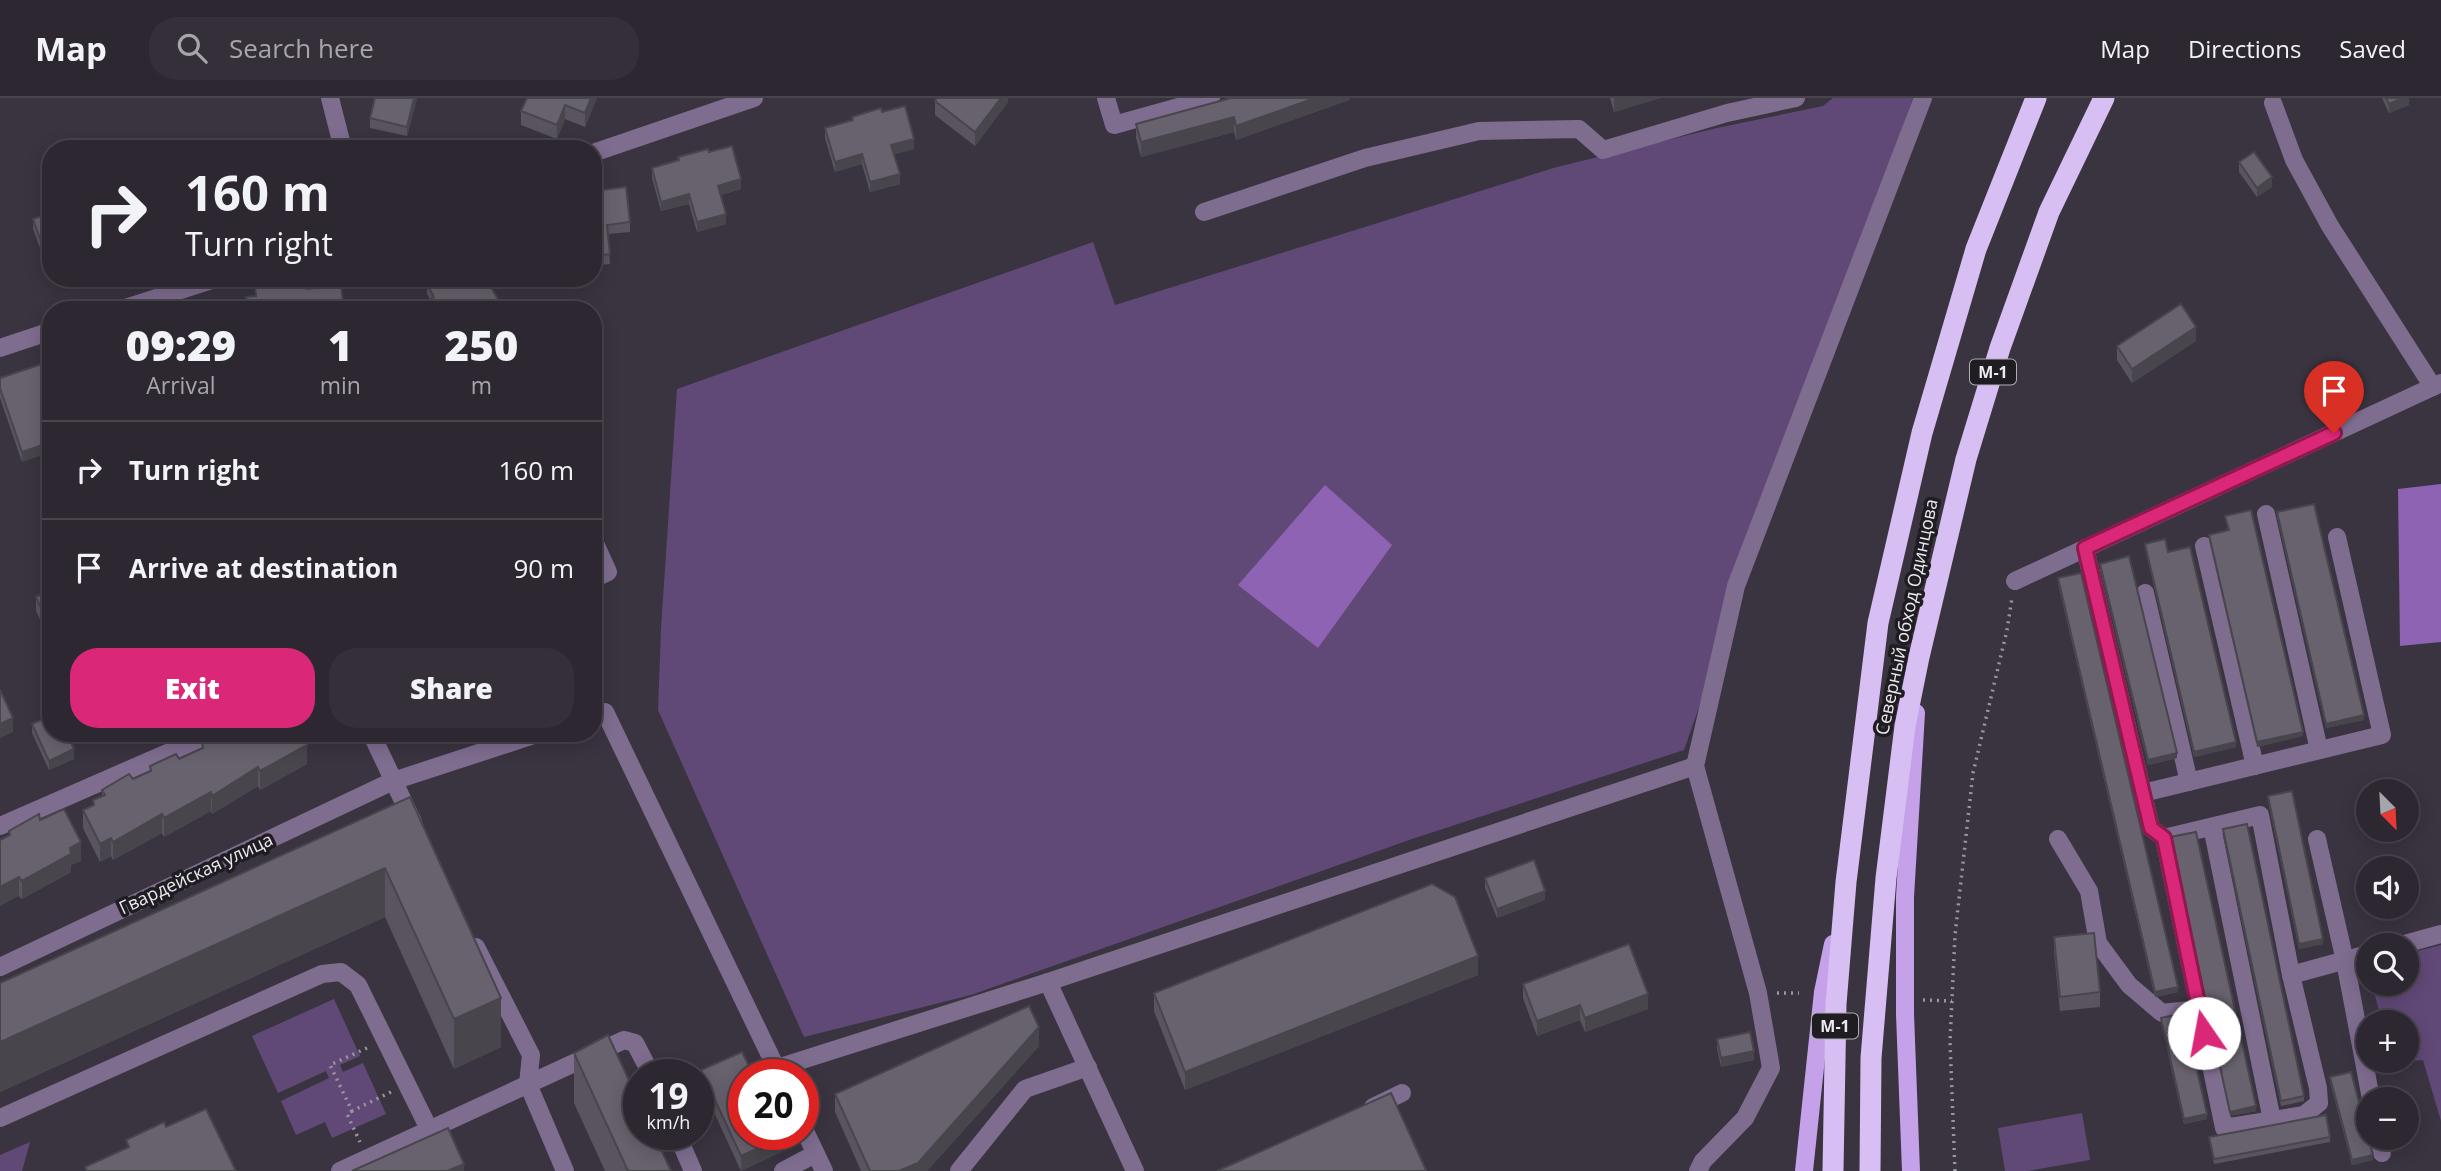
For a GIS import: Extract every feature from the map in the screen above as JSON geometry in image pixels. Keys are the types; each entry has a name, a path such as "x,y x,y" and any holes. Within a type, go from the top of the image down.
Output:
{"highway":[{"name":"Северный обход Одинцова","path":"1833,1171 1836,1004 1846,882 1878,623 1922,433 1976,249 2036,98"},
{"name":"Северный обход Одинцова","path":"1870,1171 1871,1058 1886,878 1905,726 1919,657 1966,459 2000,348 2049,212 2104,98"}],"main road":[{"path":"1911,1171 1905,1014 1905,897 1919,657"},
{"path":"1804,1171 1823,992 1846,882"}],"street":[{"path":"330,98 341,140"},
{"path":"602,150 754,98"},
{"path":"1106,98 1114,125 1211,98"},
{"path":"1203,212 1365,158 1479,131 1579,130 1603,150 1727,113 1796,98"},
{"path":"1698,1171 1703,1161 1745,1118 1771,1068 1758,993 1695,766 1736,586 1923,98"},
{"path":"2015,581 2437,385 2329,226 2294,160 2273,103"},
{"path":"147,301 190,287"},
{"path":"0,348 42,334"},
{"path":"2266,514 2319,750"},
{"path":"2143,793 2382,735 2337,537"},
{"path":"2204,546 2255,766"},
{"path":"2085,548 2151,828 2164,838 2224,1128 2304,1115 2319,1103 2318,1088 2291,975 2260,815 2164,838"},
{"path":"602,559 608,572 602,575"},
{"path":"2145,593 2189,782"},
{"path":"602,720 772,1059"},
{"path":"0,826 192,742"},
{"path":"375,742 424,843"},
{"name":"Гвардейская улица","path":"0,967 393,780 512,742"},
{"path":"814,1059 1695,766"},
{"path":"2212,827 2272,1120"},
{"path":"2057,839 2089,891 2098,943 2129,985 2162,1013 2199,1009"},
{"path":"2318,839 2369,1087"},
{"path":"468,930 531,1055 528,1084 565,1171"},
{"path":"2419,940 2441,934"},
{"path":"2291,975 2356,958"},
{"path":"0,1118 322,974 341,972 358,985 429,1129"},
{"path":"1048,982 1135,1171"},
{"path":"340,1171 624,1040 635,1043 643,1059"},
{"path":"960,1171 1026,1089 1087,1068"},
{"path":"1353,1116 1402,1093"},
{"path":"684,1150 693,1171"},
{"path":"814,1150 824,1171"},
{"path":"783,1171 816,1154"}],"path":[{"path":"1955,1171 1950,1042 1955,935 1973,772 2007,631 2015,581"},
{"path":"1786,993 1799,993"},
{"path":"1921,999 1952,1001"},
{"path":"352,1111 330,1065 385,1039"},
{"path":"367,1157 347,1114 407,1084"}],"shaded area":[{"path":"1833,98 1913,98 1684,750 1412,839 971,995 804,1037 658,710 677,389 1093,242 1115,305 1557,167 1717,128 1823,106"},
{"path":"2441,484 2441,642 2400,646 2398,489"},
{"path":"1325,485 1392,545 1318,648 1238,585"},
{"path":"2441,945 2441,1121 2423,1060 2419,1060 2419,1010 2379,1010 2375,996 2419,996 2419,951"},
{"path":"334,999 360,1056 340,1065 343,1072 363,1063 386,1114 332,1138 325,1122 296,1135 281,1101 329,1078 326,1071 278,1093 252,1036"},
{"path":"2082,1113 2090,1160 2028,1171 2005,1171 1998,1128"},
{"path":"30,1142 22,1171 0,1171 0,1155"}],"building":[{"path":"375,98 414,98 407,127 370,118"},
{"path":"527,98 591,98 585,113 565,105 557,125 521,111"},
{"path":"937,98 1001,98 975,132 935,101"},
{"path":"1231,98 1315,98 1236,126 1234,117 1141,142 1136,124"},
{"path":"2386,98 2402,98 2389,104"},
{"path":"905,106 914,139 891,145 900,174 870,182 862,154 835,162 825,128 881,108 882,112"},
{"path":"732,146 741,179 718,186 726,214 697,222 689,194 661,202 652,168 679,160 678,157"},
{"path":"2254,152 2272,177 2257,188 2239,162"},
{"path":"602,183 603,190 626,187 630,222 607,225 610,254 602,255"},
{"path":"42,216 42,244 33,219"},
{"path":"255,287 341,287 343,301 246,301 246,297 256,296"},
{"path":"429,287 491,287 499,301 427,301 434,297"},
{"path":"2181,304 2196,327 2132,369 2117,346"},
{"path":"42,364 42,445 22,452 0,388 0,378"},
{"path":"2314,504 2364,715 2326,724 2277,512"},
{"path":"2251,510 2303,732 2257,742 2209,535 2229,530 2225,516"},
{"path":"2165,539 2168,552 2190,547 2236,742 2194,752 2145,544"},
{"path":"2129,556 2177,753 2148,760 2100,564"},
{"path":"2081,573 2178,987 2155,992 2058,578"},
{"path":"42,594 42,610 36,597"},
{"path":"0,690 13,718 0,724"},
{"path":"42,719 42,742 71,742 74,749 49,761 32,724"},
{"path":"306,742 307,745 260,771 258,767 212,796 211,792 164,818 162,814 113,842 111,838 100,844 83,810 94,805 93,800 105,795 102,790 129,774 133,779 151,771 150,766 176,754 179,759 203,748 202,743"},
{"path":"2292,791 2323,939 2299,944 2268,796"},
{"path":"410,797 501,998 454,1019 385,868 0,1042 0,983"},
{"path":"64,809 81,842 70,848 71,854 22,881 19,877 0,887 0,840 10,835 9,831 39,814 40,820"},
{"path":"2247,824 2304,1096 2281,1101 2223,829"},
{"path":"2196,832 2256,1106 2230,1112 2170,837"},
{"path":"1534,860 1545,891 1497,909 1485,878"},
{"path":"1432,884 1455,897 1478,956 1185,1072 1154,993"},
{"path":"2094,933 2100,992 2060,997 2054,937"},
{"path":"1629,944 1648,994 1585,1018 1580,1005 1537,1021 1523,984"},
{"path":"1029,1006 1039,1027 918,1163 899,1171 870,1171 835,1094"},
{"path":"2184,1013 2207,1114 2184,1119 2161,1018"},
{"path":"1750,1032 1754,1051 1721,1058 1717,1039"},
{"path":"608,1035 623,1067 623,1150 661,1150 671,1171 628,1171 574,1053"},
{"path":"742,1052 746,1059 728,1059 728,1128 714,1098 714,1064"},
{"path":"2351,1072 2356,1091 2356,1150 2372,1150 2373,1155 2352,1160 2330,1077"},
{"path":"1391,1093 1426,1170 1217,1171"},
{"path":"206,1109 236,1171 87,1171 85,1167 129,1147 126,1140 164,1122 166,1127"},
{"path":"2326,1115 2330,1137 2214,1159 2209,1137"},
{"path":"448,1128 464,1164 447,1171 352,1171"},
{"path":"738,1150 754,1150 741,1156"}],"route":[{"path":"2204,1033 2164,838 2151,828 2085,548 2334,433"}]}
